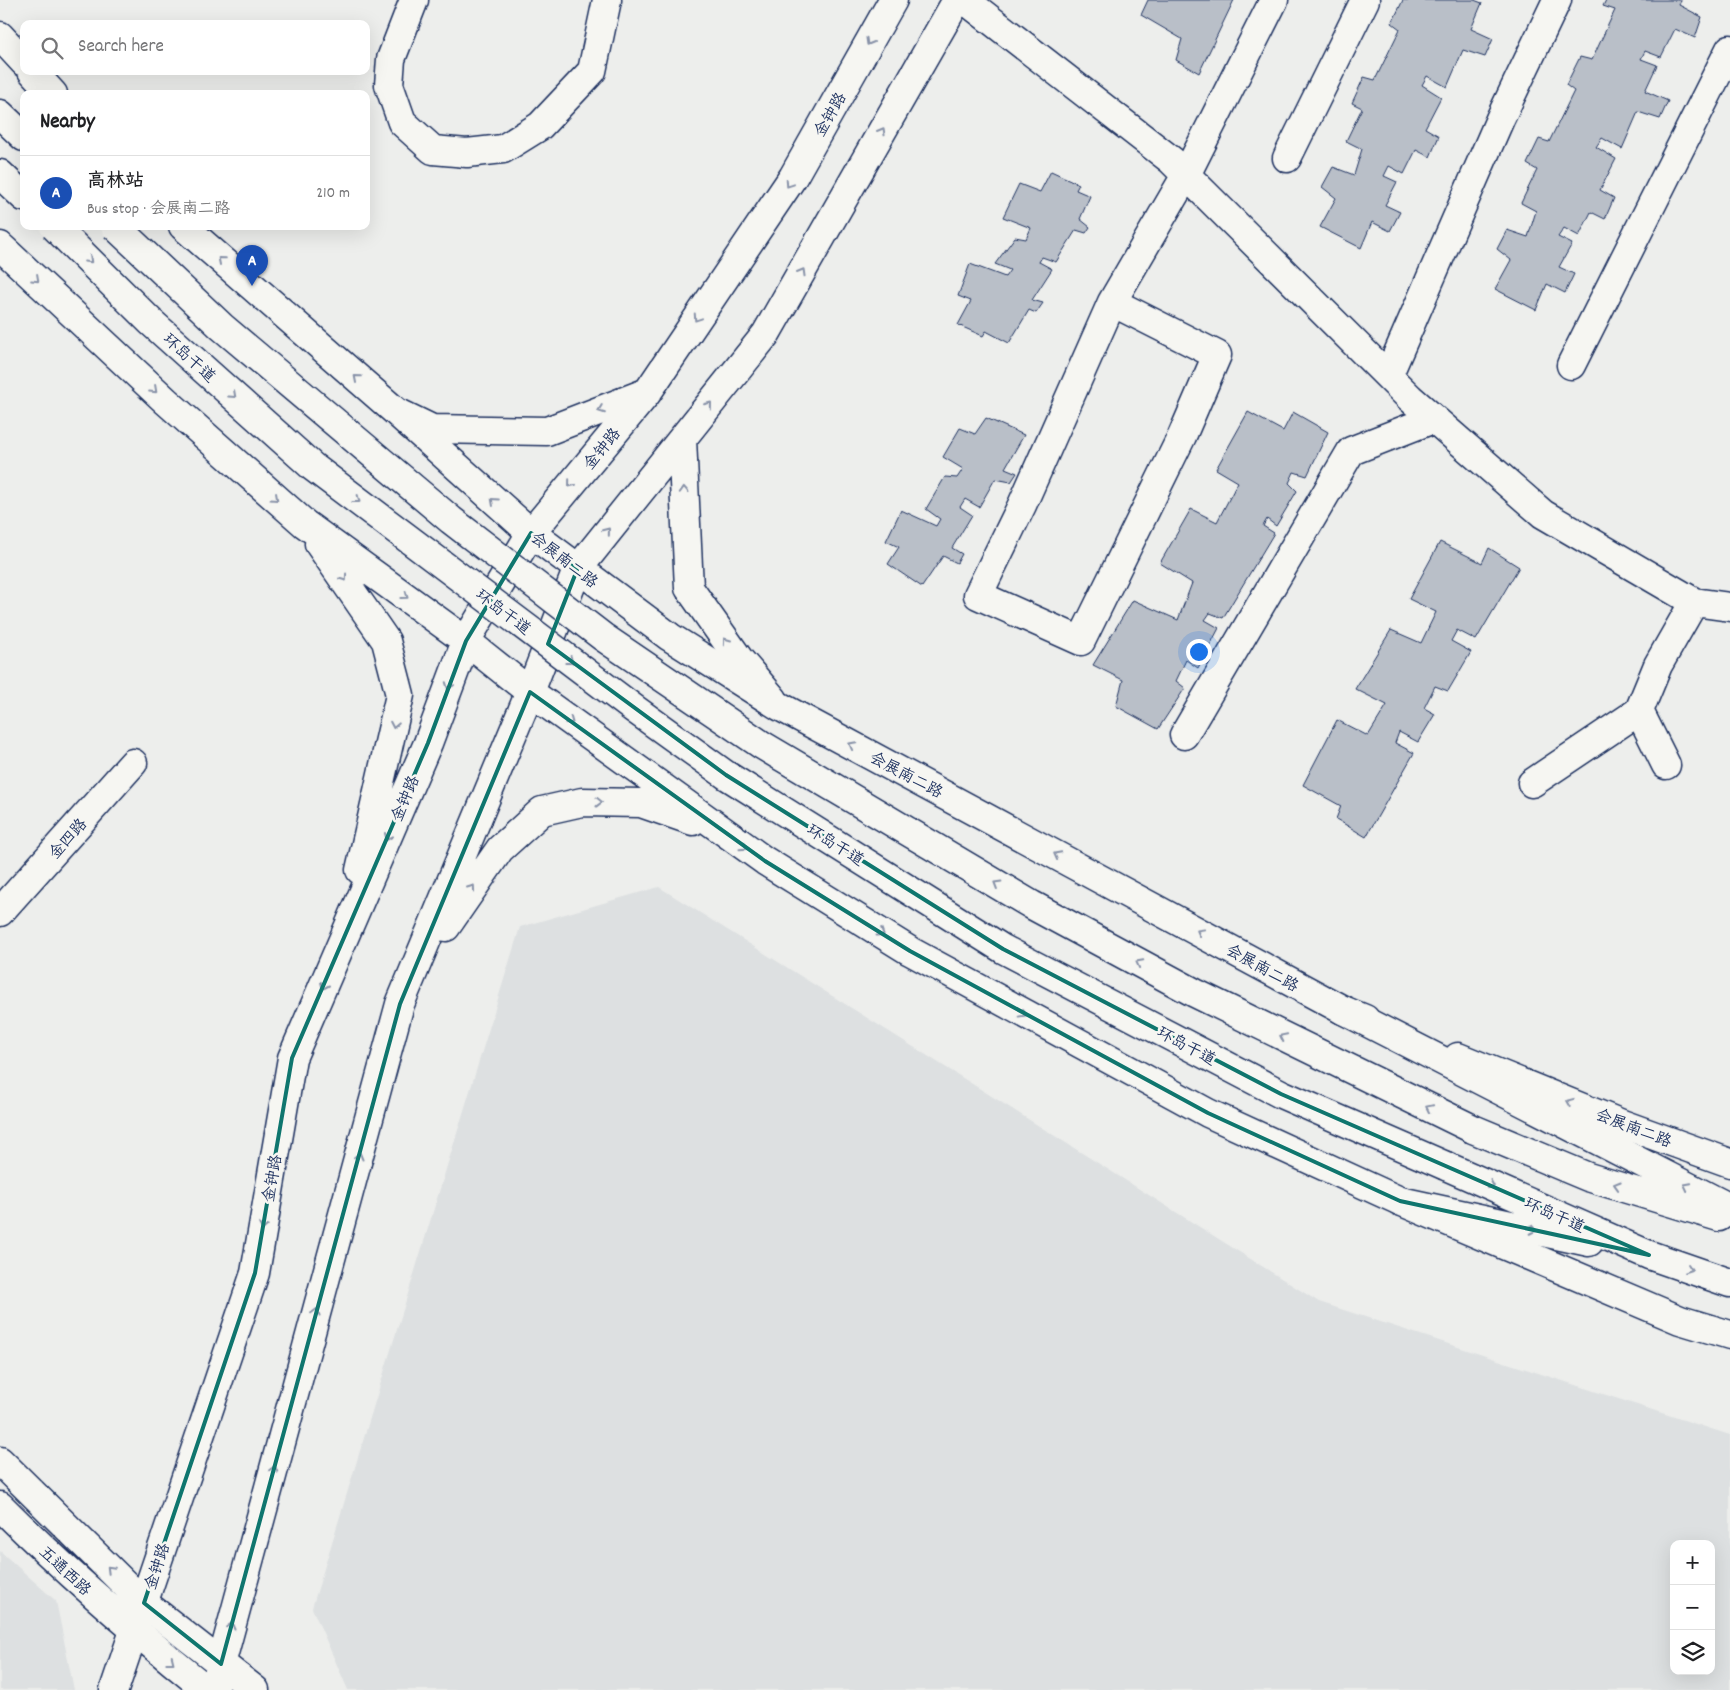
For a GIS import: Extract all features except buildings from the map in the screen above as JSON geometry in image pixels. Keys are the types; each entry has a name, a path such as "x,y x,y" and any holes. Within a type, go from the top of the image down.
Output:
{"main road":[{"path":"414,0 391,59 390,85 402,122 433,150 468,154 503,149 540,126 592,71 607,0"},
{"name":"金钟路","path":"114,1690 255,1273 292,1058 342,946 428,743 466,641 530,533 646,393 793,178 893,0"},
{"path":"214,1690 400,1004 530,692 577,570 766,334 957,0"},
{"path":"966,0 1172,160 1433,419 1543,514 1694,602 1730,607"},
{"path":"1112,302 1218,355 1182,436 1080,641 978,595 1022,505 1112,302 1186,175 1274,0"},
{"path":"1287,158 1365,0"},
{"path":"1388,376 1500,120 1557,0"},
{"path":"0,36 20,58"},
{"path":"1571,365 1730,49"},
{"path":"36,75 49,90"},
{"path":"0,114 20,133"},
{"path":"0,174 20,193"},
{"name":"环岛干道","path":"58,230 151,322 313,467 633,708 726,775 1003,949 1281,1094 1649,1255 1730,1283"},
{"path":"119,230 222,327 451,520 603,637 762,745 1032,905 1169,979 1473,1129 1588,1177 1730,1220"},
{"name":"会展南二路","path":"188,230 394,410 530,533 670,638 779,706 1343,1010 1622,1124 1730,1162"},
{"path":"0,246 166,401 305,524 466,641 530,692 722,832 765,861 910,952 1208,1113 1400,1201 1680,1320 1730,1335"},
{"path":"394,410 432,429 547,431 646,393"},
{"path":"1184,735 1351,451 1433,419"},
{"path":"682,438 689,588 739,659 779,706"},
{"path":"305,524 361,602 386,641 400,695 342,946"},
{"path":"1532,783 1638,711 1658,666 1694,602"},
{"path":"1638,711 1666,765"},
{"name":"金四路","path":"0,912 133,763"},
{"path":"400,1004 458,908 500,849 542,811 582,802 641,803 722,832"},
{"path":"1343,1010 1730,1208"},
{"path":"1400,1201 1649,1255"},
{"path":"0,1460 144,1603 255,1690"},
{"name":"五通西路","path":"0,1506 49,1555 134,1632 208,1690"}],"highlighted area":[{"path":"531,533 577,570 548,644 726,775 1003,949 1281,1094 1649,1255 1400,1201 1208,1113 910,951 765,861 530,692 400,1004 221,1664 144,1603 255,1273 292,1058 428,743 466,641"}],"shaded area":[{"path":"659,887 1319,1302 1730,1435 1730,1690 348,1690 312,1608 520,927"},
{"path":"0,1551 56,1601 74,1690 0,1690"}],"place":[{"name":"高林站","path":"252,286"}]}
